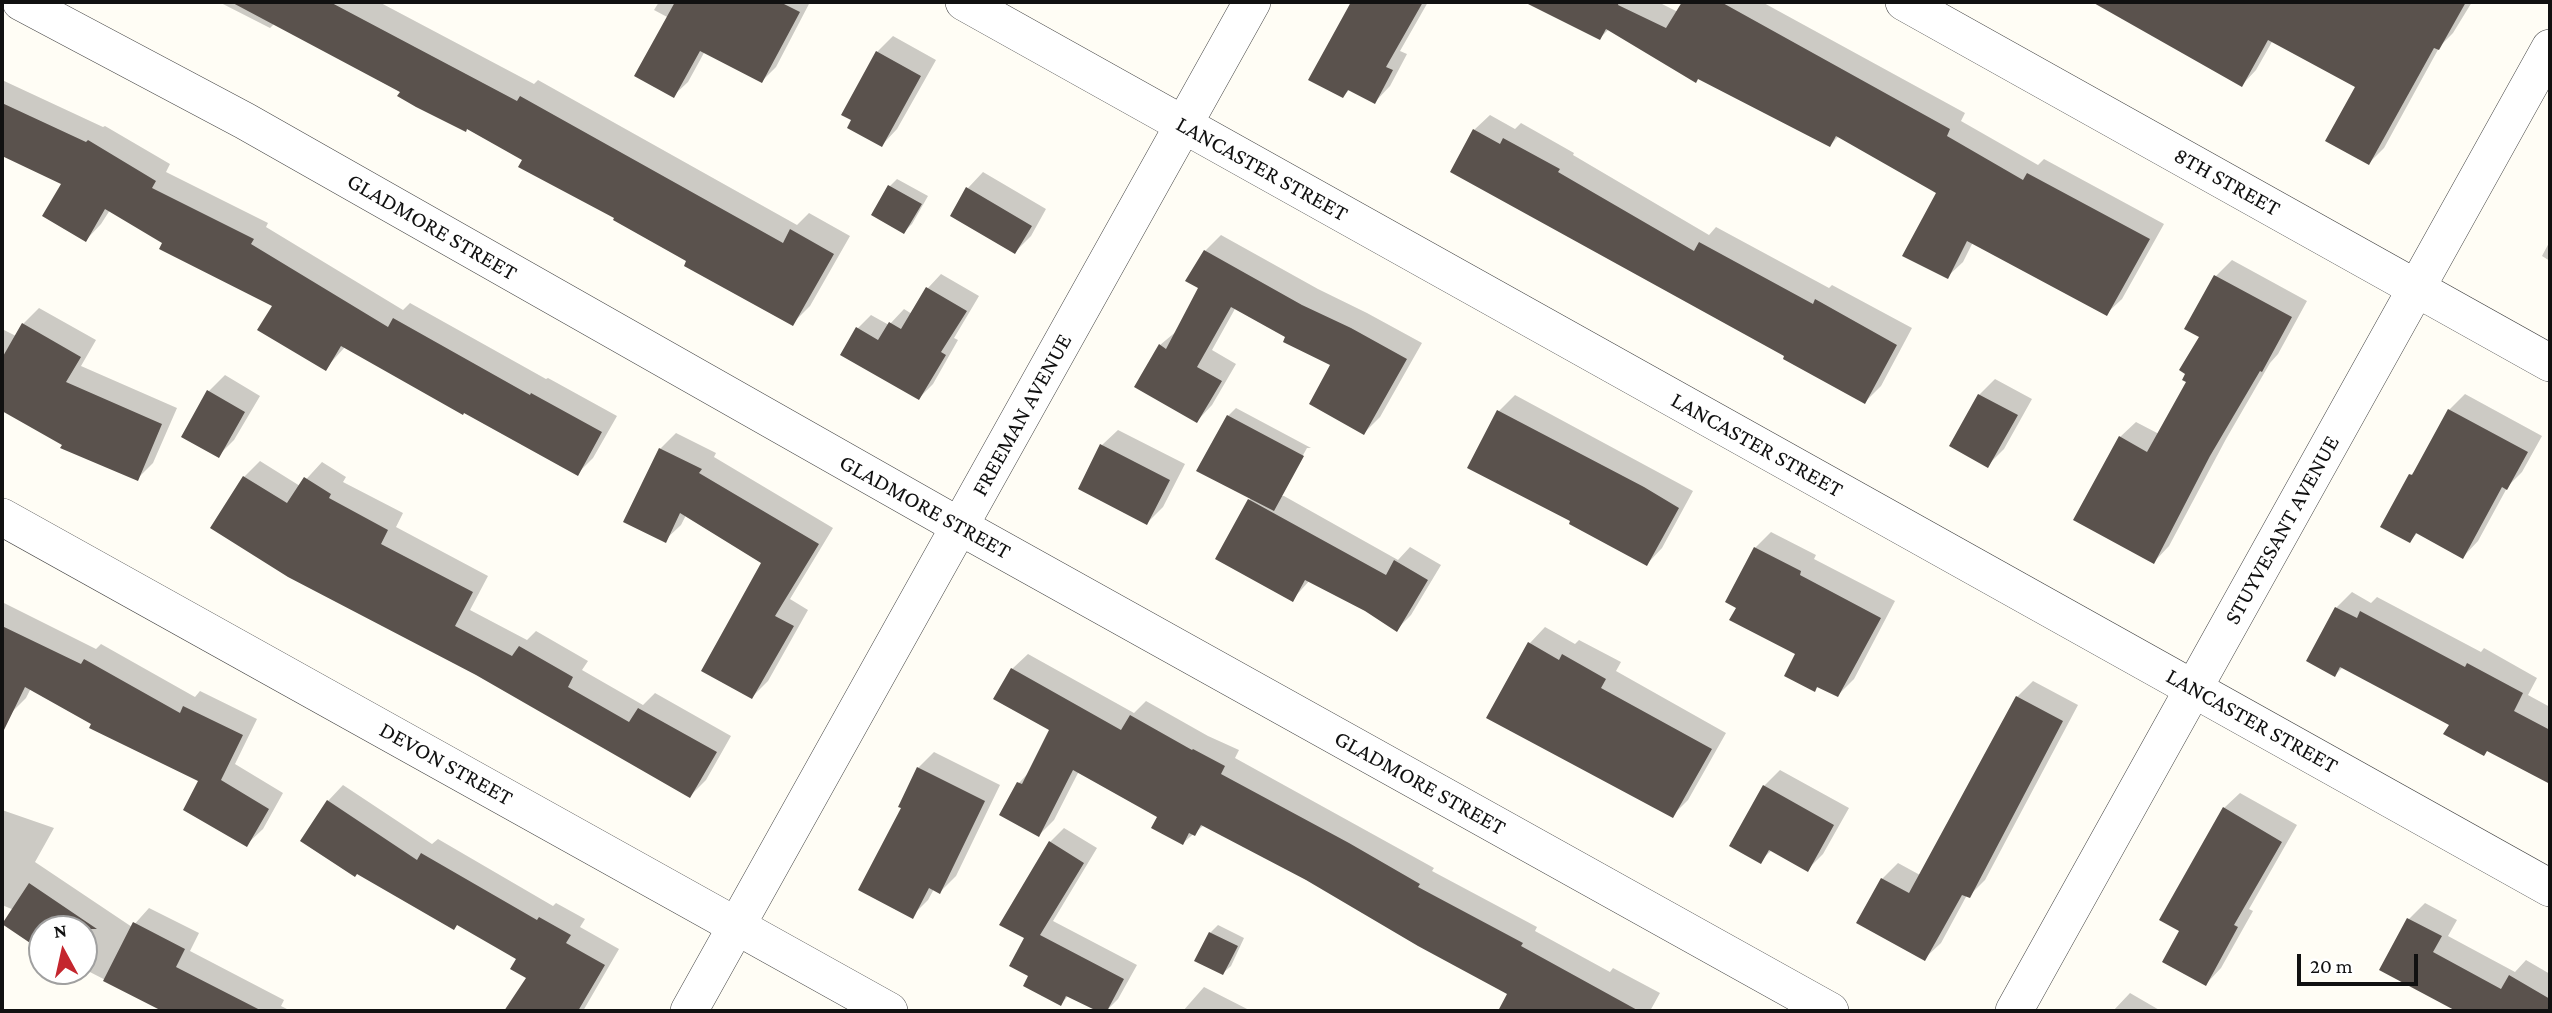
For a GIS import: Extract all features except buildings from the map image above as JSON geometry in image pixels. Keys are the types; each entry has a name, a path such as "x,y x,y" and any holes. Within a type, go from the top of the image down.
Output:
{"street":[{"name":"GLADMORE STREET","path":"21,2 245,121 959,526 1830,1011"},
{"name":"LANCASTER STREET","path":"964,2 2550,888"},
{"name":"FREEMAN AVENUE","path":"689,1011 1252,2"},
{"name":"8TH STREET","path":"1904,2 2550,363"},
{"name":"STUYVESANT AVENUE","path":"2014,1011 2550,48"},
{"name":"DEVON STREET","path":"2,517 889,1011"}]}
